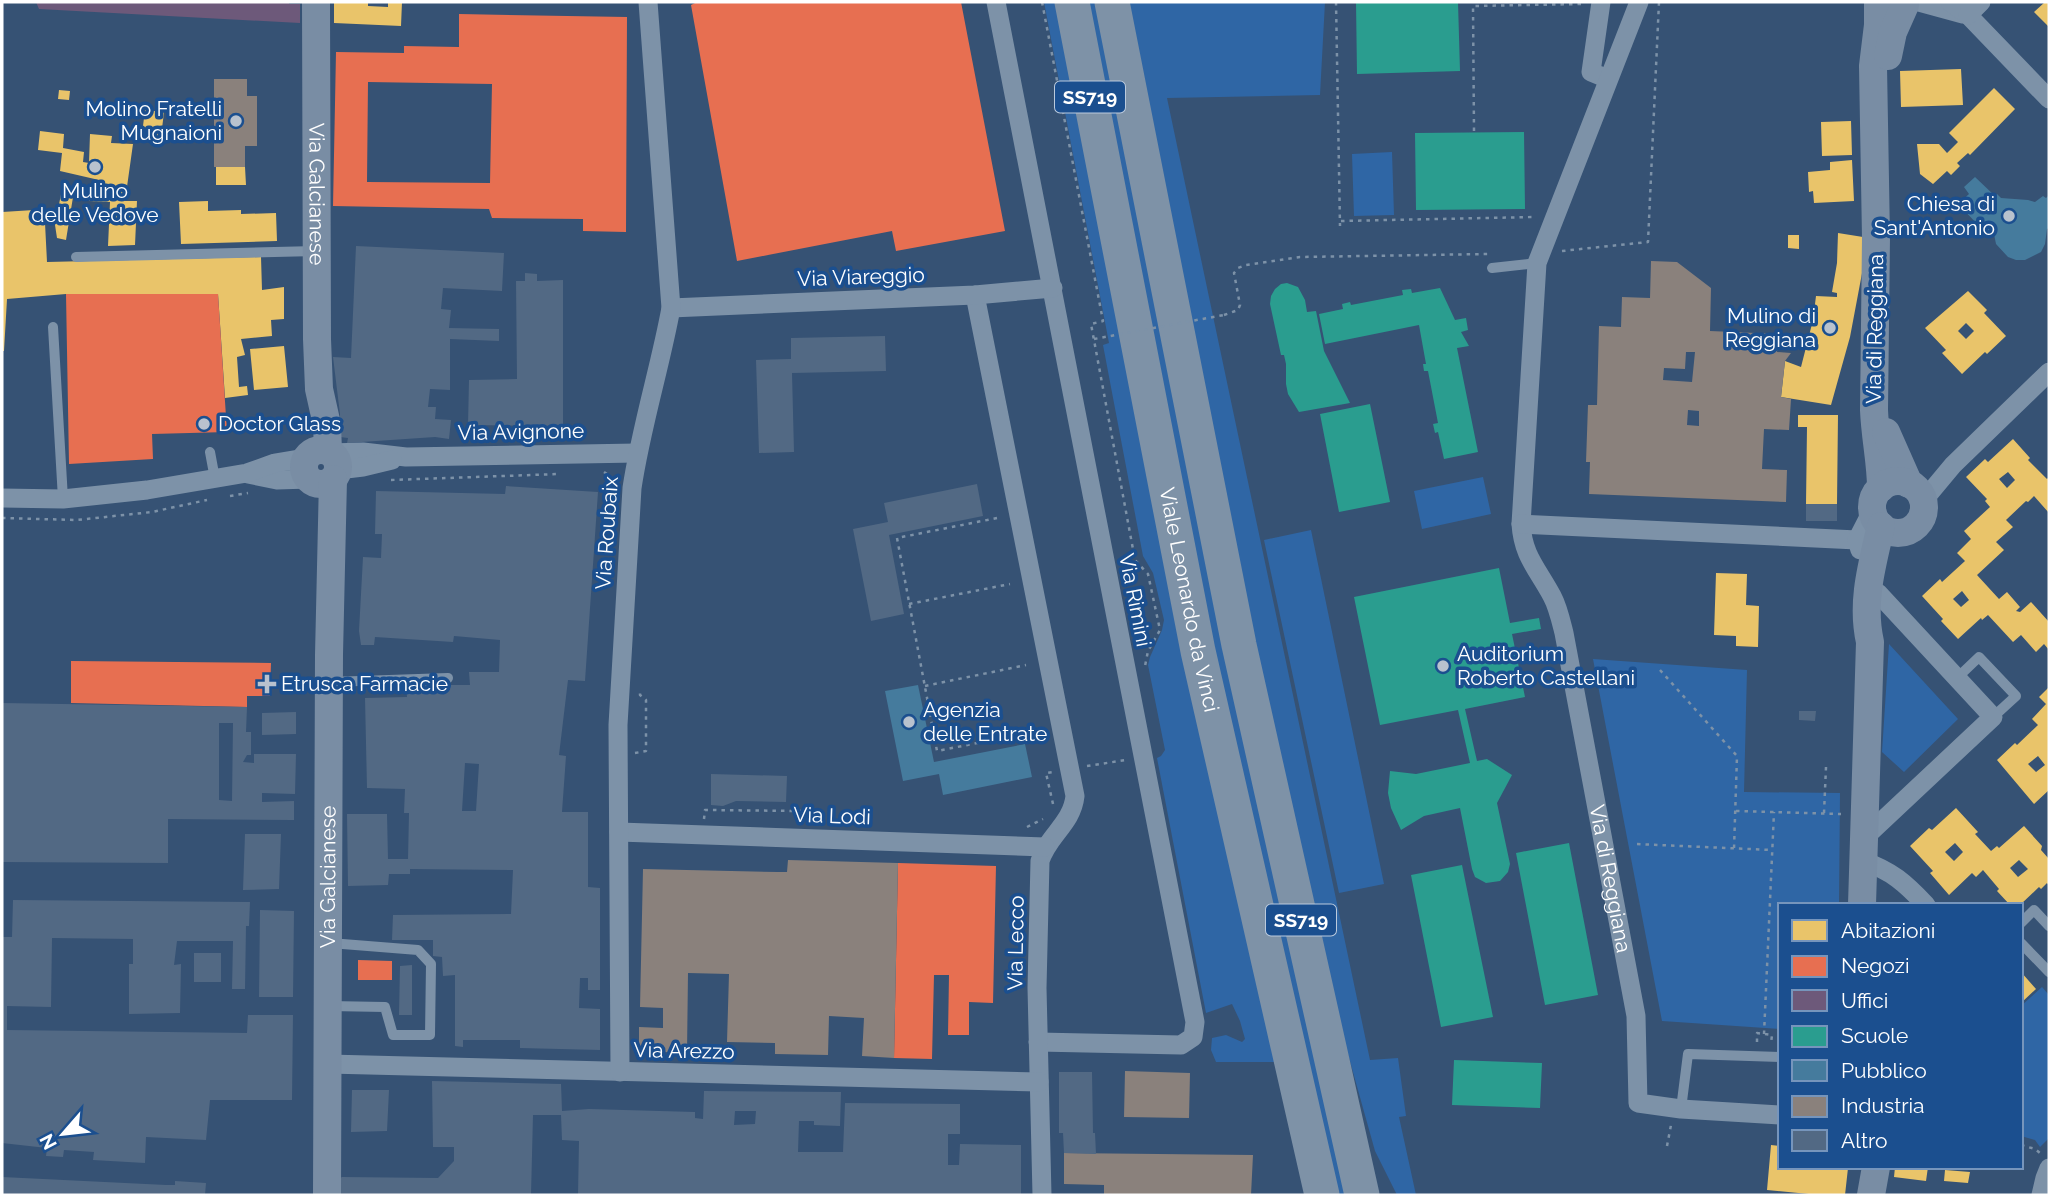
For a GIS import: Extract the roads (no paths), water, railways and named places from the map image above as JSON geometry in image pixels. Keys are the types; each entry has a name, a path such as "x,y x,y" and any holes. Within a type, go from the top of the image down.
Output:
{"highway":[{"name":"Viale Leonardo da Vinci","path":"1072,2 1198,651 1322,1195"},
{"name":"Viale Leonardo da Vinci","path":"1112,2 1239,645 1362,1195"},
{"path":"1334,1068 1384,1195"}],"street":[{"name":"Via Galcianese","path":"316,2 319,388 321,466 330,556 327,1195"},
{"name":"Via Roubaix","path":"620,1072 618,724 632,488 637,453 671,308 648,2"},
{"path":"1601,2 1591,72 1608,79"},
{"name":"Via di Reggiana","path":"1639,2 1538,258 1521,524 1524,548 1556,605 1564,633 1636,1016 1638,1103 1681,1109 1778,1115"},
{"name":"Via di Reggiana","path":"1878,523 1911,530 1918,524 1923,513 1915,490 1887,436 1883,411 1887,63 1900,2"},
{"name":"Via di Reggiana","path":"1862,903 1870,642 1867,622 1872,595 1883,565 1878,523 1881,464 1875,436 1874,411 1876,238 1873,66 1878,25 1900,2"},
{"path":"1900,2 1974,8"},
{"path":"1950,2 1974,8 2049,99"},
{"name":"Via Rimini","path":"998,9 1195,1022 1193,1037 1181,1045 1038,1042"},
{"name":"Via Viareggio","path":"671,308 975,295 1052,288"},
{"path":"975,295 1075,796 1073,811 1045,847"},
{"path":"1521,524 1878,523 1896,481 1915,490 1953,465 2049,372"},
{"name":"Via Avignone","path":"2,498 63,499 147,490 215,488 250,483 275,463 363,467 406,457 637,453"},
{"name":"Via di Reggiana","path":"1872,595 1862,558 1878,523"},
{"path":"1872,595 1993,717 1864,837 1882,868 1904,881 1924,903"},
{"name":"Via Lodi","path":"619,832 1045,847"},
{"name":"Via Lecco","path":"1042,1195 1037,988 1040,861 1045,847"},
{"name":"Via Arezzo","path":"328,1064 1039,1082"},
{"path":"2041,1195 2049,1168"}],"lane":[{"path":"76,257 316,251"},
{"path":"1492,268 1538,258"},
{"path":"53,327 63,499"},
{"path":"210,452 215,488"},
{"path":"1957,678 1979,657 2016,696 1993,717"},
{"path":"329,682 448,678"},
{"path":"2023,921 2034,911 2049,926"},
{"path":"328,943 418,950 431,964 430,1035 393,1035 385,1007 328,1006"},
{"path":"2023,945 2049,972"},
{"path":"1681,1109 1688,1054 1778,1058"}],"place":[{"name":"Molino Fratelli Mugnaioni","path":"236,121"},
{"name":"Mulino delle Vedove","path":"95,167"},
{"name":"Chiesa di Sant'Antonio","path":"2009,216"},
{"name":"Mulino di Reggiana","path":"1830,328"},
{"name":"Doctor Glass","path":"204,424"},
{"name":"Auditorium Roberto Castellani","path":"1443,666"},
{"name":"Etrusca Farmacie","path":"267,684"},
{"name":"Agenzia delle Entrate","path":"909,722"}]}
